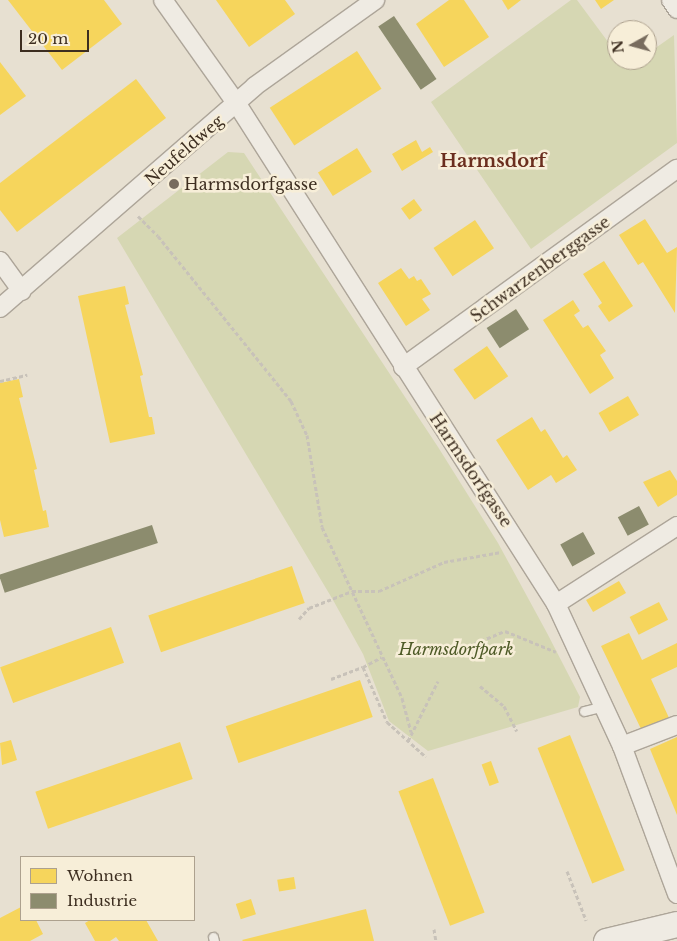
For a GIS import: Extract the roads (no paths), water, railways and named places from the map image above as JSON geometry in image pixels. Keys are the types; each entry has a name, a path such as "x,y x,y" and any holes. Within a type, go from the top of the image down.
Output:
{"main road":[{"path":"606,941 677,924"}],"street":[{"name":"Harmsdorfgasse","path":"163,0 237,104 402,367 520,543 556,604 622,746 677,894"},
{"name":"Neufeldweg","path":"0,308 237,104 255,86 375,0"},
{"path":"671,0 677,9"},
{"name":"Schwarzenberggasse","path":"402,367 677,168"},
{"path":"0,262 22,291"},
{"path":"556,604 677,526"},
{"path":"622,746 677,725"}],"lane":[{"path":"584,711 604,706"}],"place":[{"name":"Harmsdorfgasse","path":"174,184"}],"district":[{"name":"Harmsdorf","path":"493,161"}],"park label":[{"name":"Harmsdorfpark","path":"456,649"}]}
